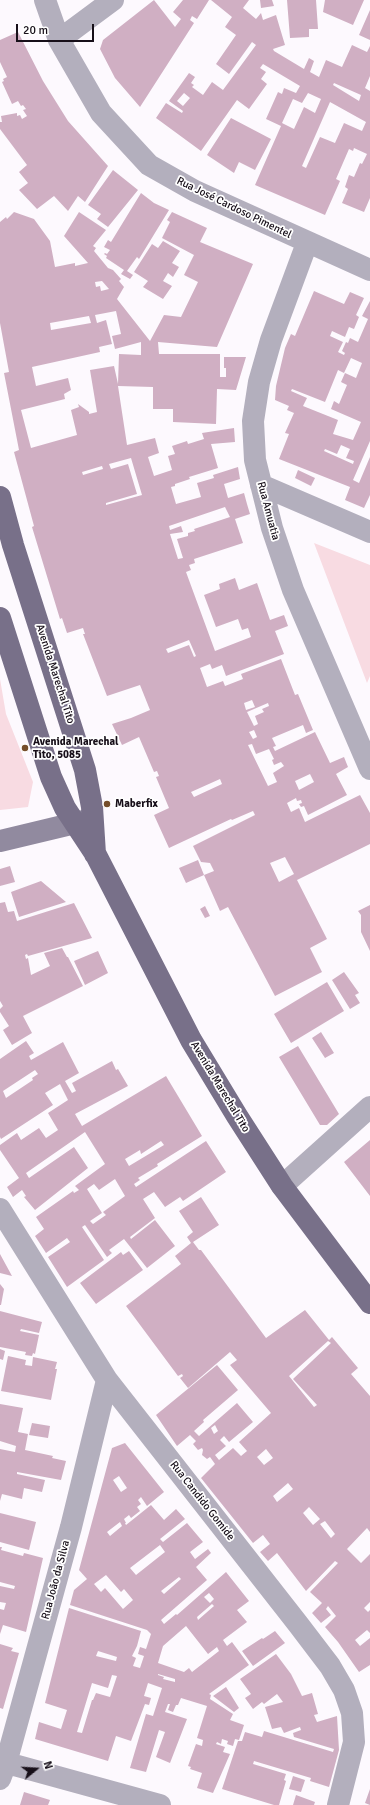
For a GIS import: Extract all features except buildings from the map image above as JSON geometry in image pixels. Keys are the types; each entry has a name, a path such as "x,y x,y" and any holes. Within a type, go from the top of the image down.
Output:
{"main road":[{"name":"Avenida Marechal Tito","path":"0,496 13,545 85,770 84,821 96,855 192,1040 237,1116 282,1186 370,1304"},
{"name":"Avenida Marechal Tito","path":"0,618 51,777 65,808 84,821"},
{"path":"0,841 84,821"}],"street":[{"name":"Rua José Cardoso Pimentel","path":"44,0 59,40 101,113 149,165 195,191 307,243 370,270"},
{"path":"59,40 113,0"},
{"name":"Rua Amuatia","path":"307,243 271,340 259,382 253,421 255,460 272,528 293,590 370,769"},
{"path":"261,485 370,532"},
{"path":"282,1186 370,1108"},
{"name":"Rua Candido Gomide","path":"0,1209 107,1380 330,1666 344,1690 352,1713 354,1742 338,1805"},
{"name":"Rua João da Silva","path":"2,1768 71,1527 107,1380"},
{"path":"2,1768 160,1805"}],"shaded area":[{"path":"314,543 370,565 370,676 367,683"},
{"path":"0,679 6,714 33,782 28,807 0,810"}],"place":[{"name":"Avenida Marechal Tito, 5085","path":"25,748"},
{"name":"Maberfix","path":"107,804"}]}
